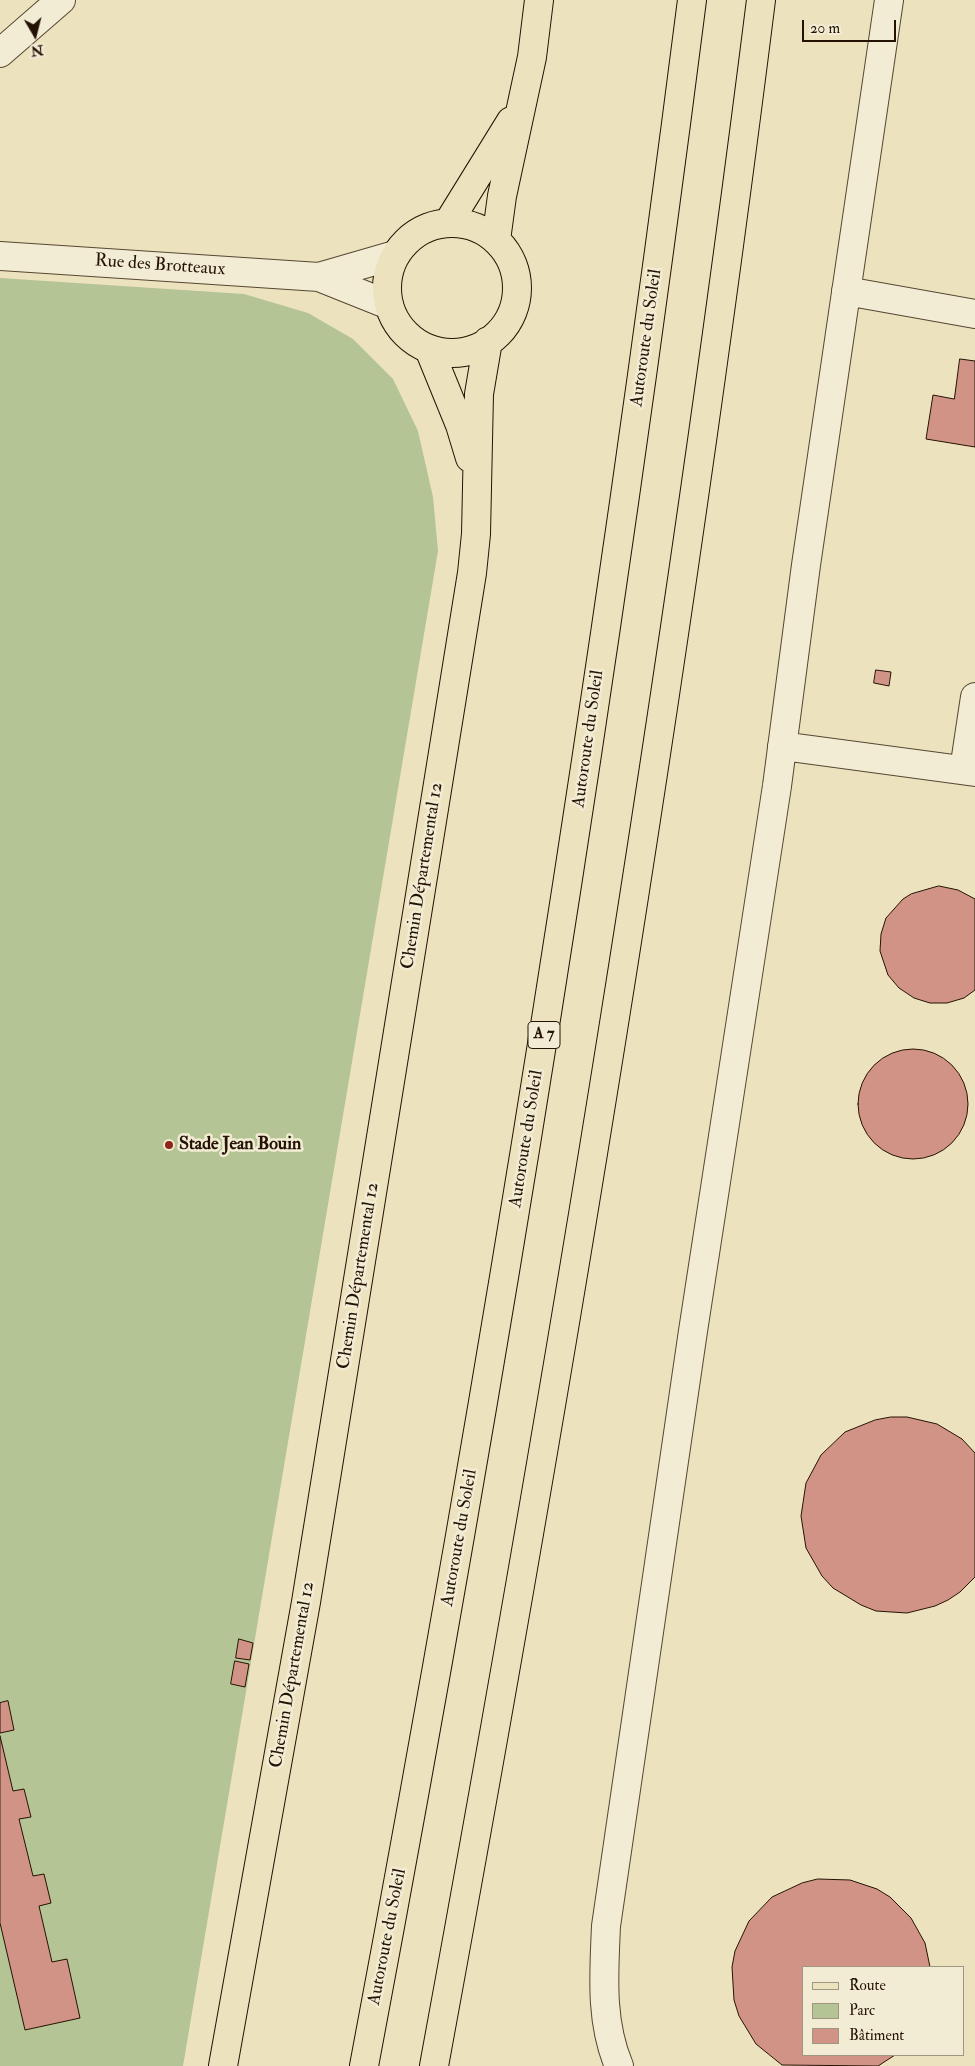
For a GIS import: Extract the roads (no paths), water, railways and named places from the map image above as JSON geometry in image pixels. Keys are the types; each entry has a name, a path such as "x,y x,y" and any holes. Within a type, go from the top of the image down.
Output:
{"main road":[{"path":"496,240 502,196 532,57 539,0"},
{"name":"Autoroute du Soleil","path":"364,2066 458,1552 566,893 623,510 692,0"},
{"path":"434,2066 524,1566 634,896 693,503 761,0"},
{"path":"448,223 522,103"},
{"path":"448,223 466,225 482,230 496,240 508,255 512,264 517,293 512,311 503,328 488,341 470,350 449,353 429,349 411,338 398,324 389,306 387,288 389,272 395,255 409,239 427,228 448,223"},
{"name":"Chemin Départemental 12","path":"223,2066 306,1602 466,612 476,534 479,394 488,341"},
{"name":"Chemin Départemental 12","path":"429,349 460,425 477,484"}],"street":[{"path":"0,53 61,0"},
{"path":"619,2066 612,2051 603,2000 606,1926 693,1331 782,746 889,0"},
{"name":"Rue des Brotteaux","path":"0,256 319,276 395,255"},
{"name":"Rue des Brotteaux","path":"319,276 389,306"},
{"path":"846,292 975,314"},
{"path":"782,746 970,771 975,697"}],"place":[{"name":"Stade Jean Bouin","path":"169,1145"}]}
